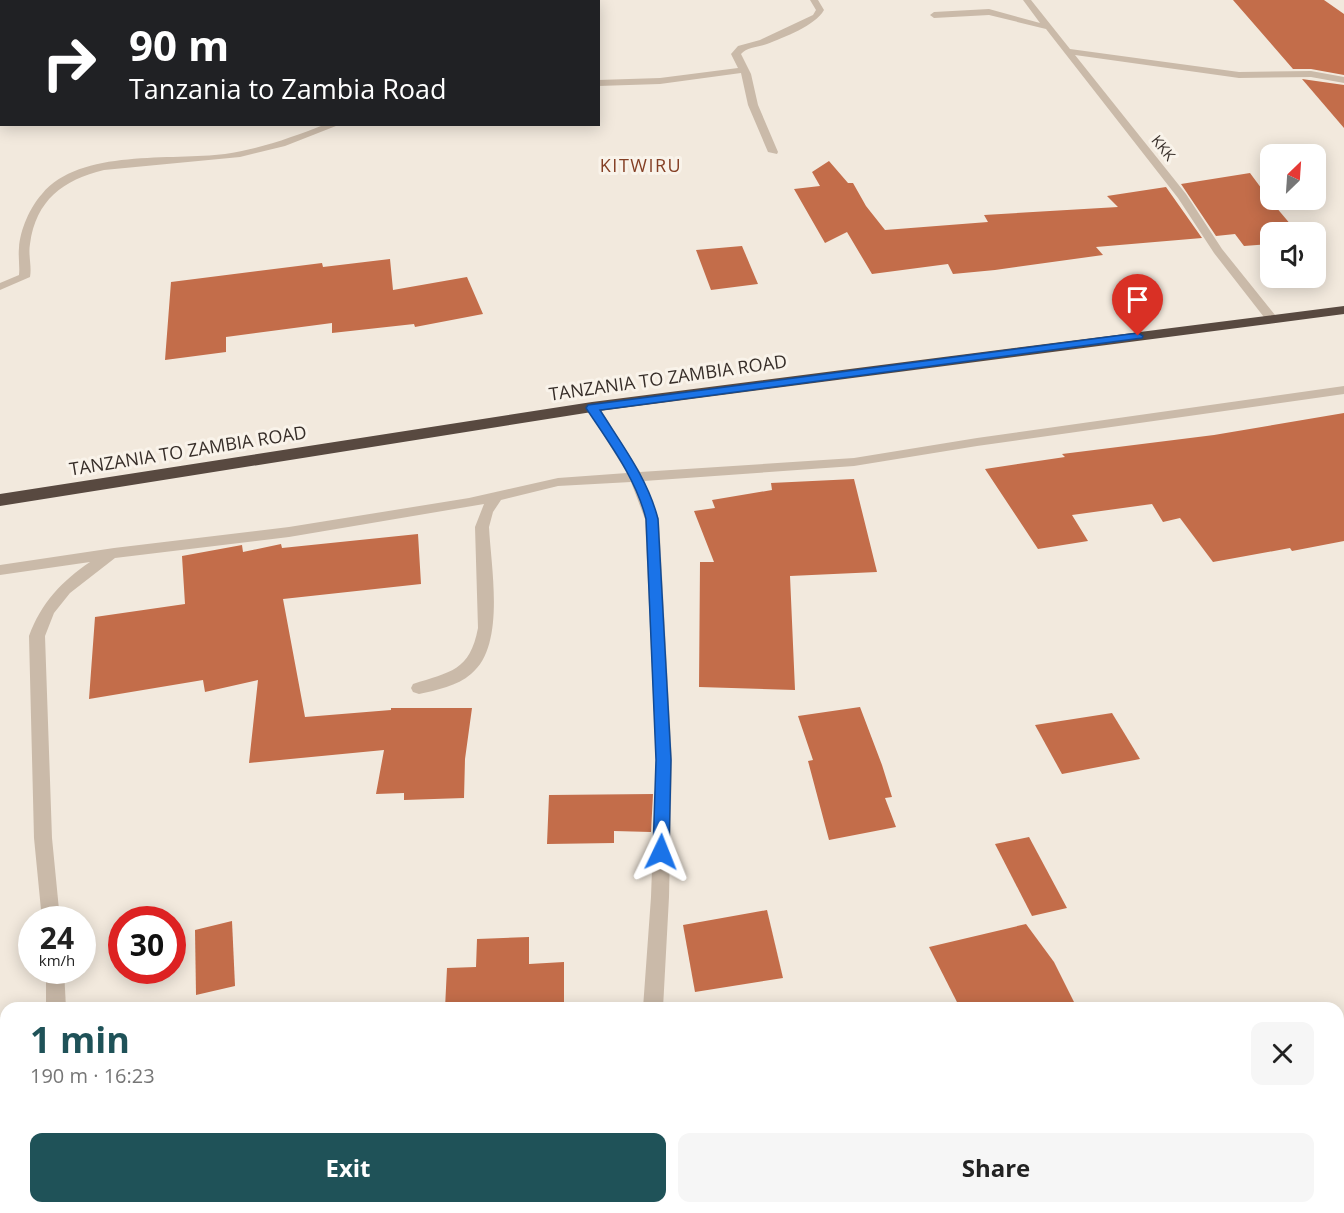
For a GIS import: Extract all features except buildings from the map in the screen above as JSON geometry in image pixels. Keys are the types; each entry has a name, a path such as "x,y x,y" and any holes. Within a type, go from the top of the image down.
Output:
{"highway":[{"name":"TANZANIA TO ZAMBIA ROAD","path":"0,500 592,408 1344,310"}],"street":[{"path":"773,152 753,105 744,70 735,57 738,51 816,17 820,10 814,0"},
{"name":"KKK","path":"1027,0 1182,196 1218,250 1270,318"},
{"path":"934,15 989,12 1051,28"},
{"path":"1067,51 1229,74 1286,76 1311,74 1344,80"},
{"path":"600,83 669,80 744,70"},
{"path":"0,287 24,277 24,243 43,200 53,187 71,176 114,166 232,156 276,145 330,126"},
{"path":"0,570 114,553 289,532 496,497 558,482 854,462 977,442 1344,390"},
{"path":"592,408 624,457 647,499 652,519 664,760 660,897 653,1002"},
{"path":"419,688 440,684 464,673 484,645 486,628 482,527 486,510 496,497"},
{"path":"50,906 43,838 37,636 40,624 61,592 73,580 114,553"},
{"path":"55,984 56,1002"}],"district":[{"name":"KITWIRU","path":"641,166"}],"route":[{"path":"661,852 664,760 652,519 647,499 624,457 592,408 1138,336"}]}
